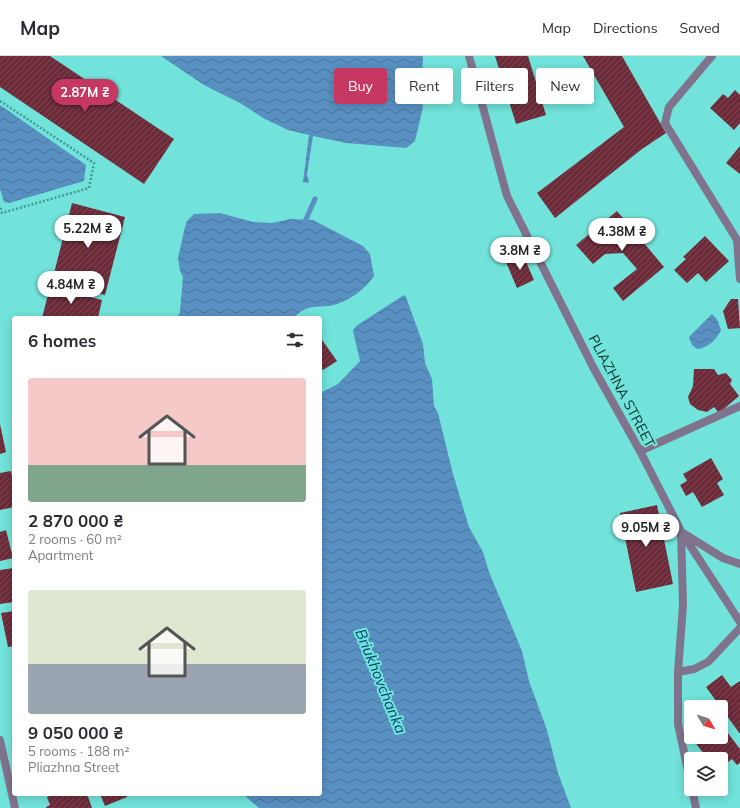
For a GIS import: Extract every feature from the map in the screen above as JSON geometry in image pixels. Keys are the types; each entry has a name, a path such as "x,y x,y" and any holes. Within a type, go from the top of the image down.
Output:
{"street":[{"name":"PLIAZHNA STREET","path":"469,56 507,196 593,367 640,451 681,531 683,605 678,672 678,724 684,752"},
{"path":"712,56 669,107 665,123 737,240 740,279"},
{"path":"640,451 740,406"},
{"path":"681,531 723,558 740,564"},
{"path":"681,531 740,622"},
{"path":"678,672 694,669 708,662 740,628"},
{"path":"0,740 12,784"},
{"path":"14,796 15,808"},
{"path":"693,796 696,808"}],"path":[{"path":"0,100 94,163 89,188 2,213 0,206"}],"water":[{"path":"161,56 423,56 422,68 395,68 395,104 422,104 415,141 406,148 346,143 313,136 307,174 309,183 303,182 309,135 288,130 204,85"},
{"path":"0,105 86,165 84,181 9,203 4,202 0,189"},
{"path":"220,213 253,222 272,223 291,219 313,220 363,246 370,254 374,276 363,289 348,299 331,306 305,309 296,316 178,316 180,312 183,277 180,271 178,258 187,221 194,214"},
{"path":"404,295 406,297 423,344 425,363 432,379 434,406 438,413 453,474 469,527 483,552 489,572 522,651 529,681 547,730 558,773 571,808 259,808 245,796 322,796 322,392 338,384 360,361 353,331 356,326"},
{"path":"712,314 717,319 721,330 711,343 701,349 697,349 692,345 689,337"}],"building":[{"path":"0,56 50,56 174,139 144,184 0,87"},
{"path":"495,56 528,56 536,82 536,104 543,104 546,115 516,124 510,104 528,104 528,68 499,68"},
{"path":"583,56 622,56 666,133 642,149 555,218 537,193 624,127 594,75 594,68 590,68"},
{"path":"735,90 740,95 740,123 734,130 710,108 723,94 728,98"},
{"path":"740,146 740,174 726,163"},
{"path":"72,203 125,217 105,295 52,281"},
{"path":"617,211 664,267 623,301 613,288 637,269 623,253 605,254 593,264 576,245"},
{"path":"705,236 729,261 706,282 698,273 687,283 674,270 686,259 683,257"},
{"path":"523,255 534,280 517,288 506,262"},
{"path":"50,287 102,300 98,316 43,316"},
{"path":"731,299 738,299 740,328 728,329 723,311"},
{"path":"322,340 337,361 323,370 322,369"},
{"path":"694,369 714,369 718,375 726,373 732,380 730,384 739,396 719,413 714,407 707,412 698,410 690,404 688,397 693,386"},
{"path":"0,424 6,452 0,454"},
{"path":"711,458 723,479 717,483 724,495 702,507 693,492 686,496 680,485 687,481 683,474"},
{"path":"11,471 12,507 0,510 0,473"},
{"path":"657,505 673,584 636,592 620,513"},
{"path":"6,530 12,558 0,561 0,532"},
{"path":"12,568 12,602 0,604 0,570"},
{"path":"12,611 12,646 8,647 1,613"},
{"path":"722,675 731,687 740,681 740,734 728,717 728,700 715,700 706,687"},
{"path":"728,733 740,749 740,763 737,765 732,759 728,762 728,752 702,752 696,744 728,744"},
{"path":"88,796 92,808 46,808 50,805 47,797"},
{"path":"101,796 127,796 127,797 105,806"}],"waterway":[{"name":"Briukhovchanka","path":"303,226 315,199"}]}
